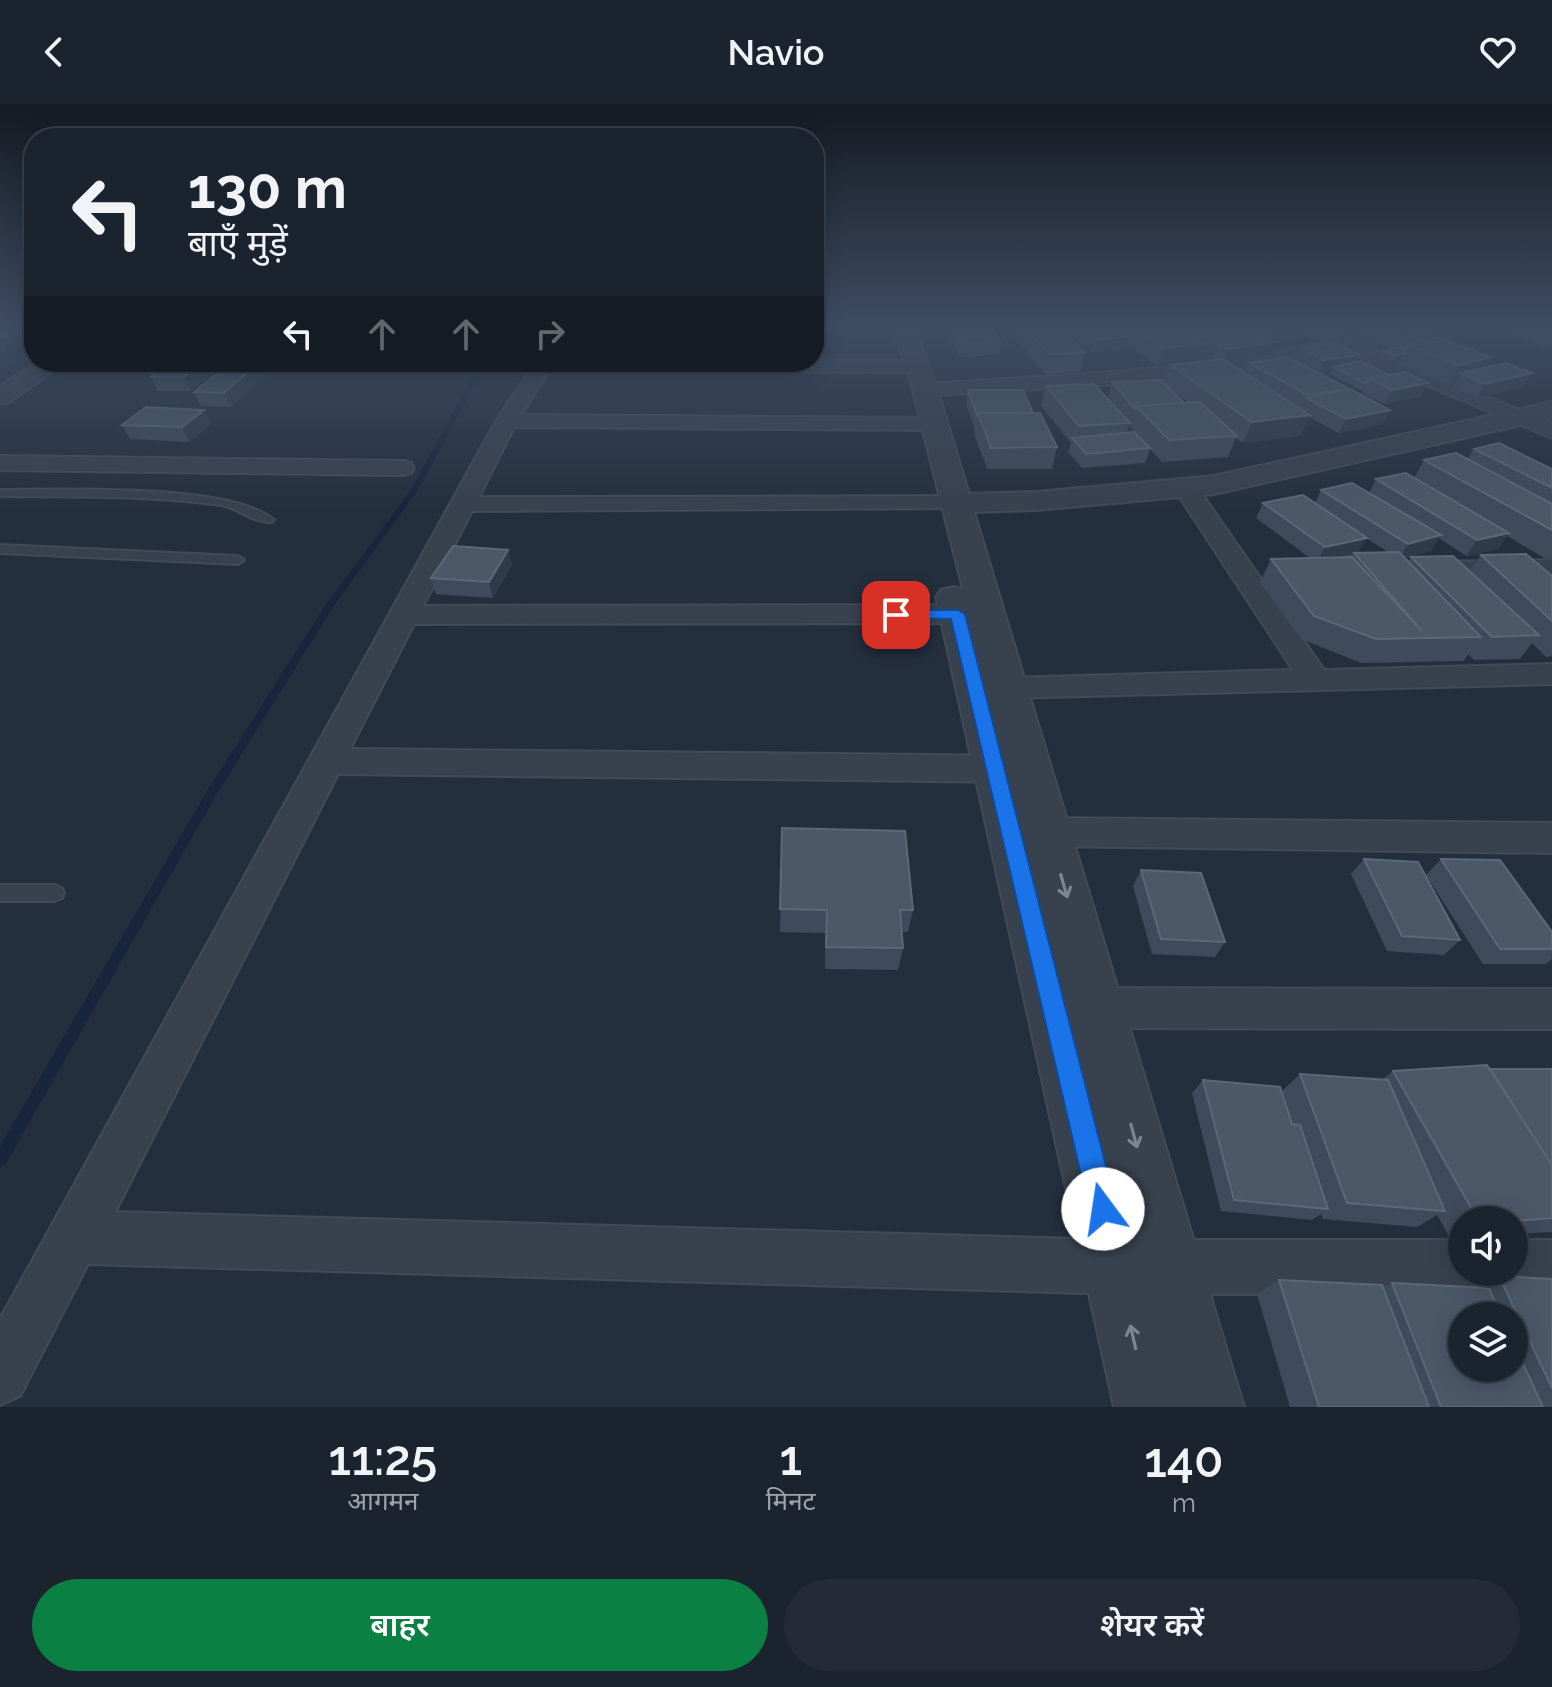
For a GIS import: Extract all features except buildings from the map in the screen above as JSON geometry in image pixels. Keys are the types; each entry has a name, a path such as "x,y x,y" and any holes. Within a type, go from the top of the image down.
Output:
{"street":[{"path":"0,1376 507,421 528,388"},
{"path":"507,421 864,388"},
{"path":"917,388 943,503 1144,1267 1208,1407"},
{"path":"1456,388 1543,422"},
{"path":"1036,501 1065,506 1193,499 1266,489 1543,422"},
{"path":"463,504 1036,501 1214,485 1543,422"},
{"path":"0,463 403,468"},
{"path":"1193,499 1315,680"},
{"path":"943,503 946,566 1007,688 1012,769 1049,832 1099,1008 1144,1267 1150,1407"},
{"path":"1396,571 1552,568"},
{"path":"404,615 972,614"},
{"path":"1007,688 1552,674"},
{"path":"327,761 1012,769"},
{"path":"1049,832 1552,838"},
{"path":"1099,1008 1552,1009"},
{"path":"74,1237 1144,1267 1448,1267"},
{"path":"1528,1267 1552,1267"}],"lane":[{"path":"0,493 139,495 223,502 242,507 268,520"},
{"path":"0,549 238,560"},
{"path":"0,893 55,893"}],"waterway":[{"path":"0,1160 211,794 331,603 412,493 470,388"}],"route":[{"path":"896,615 958,614 1103,1209"}]}
